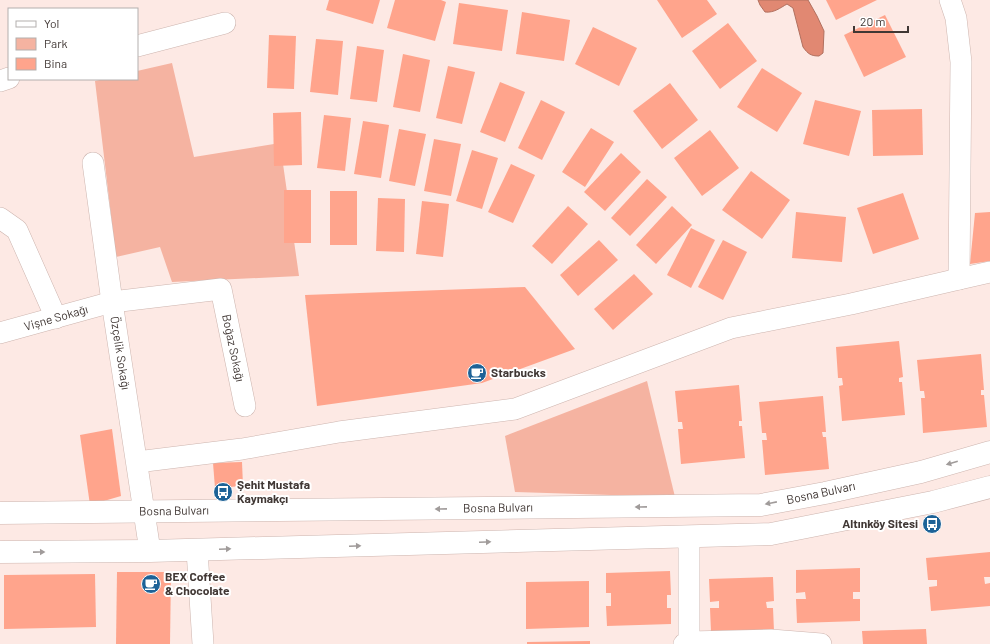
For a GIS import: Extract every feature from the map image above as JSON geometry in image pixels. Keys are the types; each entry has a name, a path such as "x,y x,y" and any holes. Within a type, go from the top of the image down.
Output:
{"main road":[{"name":"Bosna Bulvarı","path":"0,513 761,505 914,473 990,452"},
{"path":"0,552 197,550 771,534 933,502 990,487"}],"street":[{"path":"950,0 956,18 961,62 959,278"},
{"path":"138,46 225,23"},
{"path":"93,163 112,302"},
{"path":"0,218 17,230 56,318"},
{"path":"137,462 242,449 338,432 515,409 731,328 851,304 990,272"},
{"name":"Özçelik Sokağı","path":"150,551 112,302 221,289"},
{"name":"Boğaz Sokağı","path":"221,289 245,406"},
{"name":"Vişne Sokağı","path":"0,333 112,302"},
{"path":"689,537 687,643 771,640 821,644"},
{"path":"197,550 203,644"}],"green space":[{"path":"172,63 194,157 280,143 299,276 172,282 160,247 116,257 95,81 138,80 138,71"},
{"path":"647,381 675,497 515,492 505,436"}],"shaded area":[{"path":"758,0 808,0 824,31 823,53 819,56 812,55 803,47 793,8 787,4 774,11 765,12"}],"building":[{"path":"329,0 380,0 373,24 326,10"},
{"path":"395,0 441,0 446,2 435,41 387,28"},
{"path":"657,0 707,0 717,14 682,38"},
{"path":"826,0 877,0 836,20"},
{"path":"459,3 508,10 502,51 453,44"},
{"path":"522,12 570,20 564,61 516,54"},
{"path":"885,15 906,57 864,77 844,35"},
{"path":"728,23 757,61 720,89 692,51"},
{"path":"593,27 637,48 619,86 575,64"},
{"path":"269,35 296,36 294,89 267,88"},
{"path":"316,39 343,41 338,95 310,92"},
{"path":"357,46 384,50 377,102 350,99"},
{"path":"403,54 430,60 420,112 393,107"},
{"path":"448,66 475,72 462,124 436,118"},
{"path":"762,68 802,93 777,132 737,107"},
{"path":"500,82 525,92 505,142 480,132"},
{"path":"670,83 698,120 662,149 633,111"},
{"path":"541,100 565,112 542,160 518,148"},
{"path":"815,100 861,111 849,156 803,144"},
{"path":"922,109 923,155 873,156 872,110"},
{"path":"301,112 302,165 274,166 273,113"},
{"path":"324,115 351,118 345,171 317,168"},
{"path":"363,121 389,125 381,178 354,174"},
{"path":"591,128 614,142 585,187 562,172"},
{"path":"399,129 426,134 415,186 389,181"},
{"path":"710,130 739,168 702,196 674,158"},
{"path":"434,139 461,144 451,196 424,191"},
{"path":"472,150 498,158 482,209 456,201"},
{"path":"621,153 641,172 605,211 584,192"},
{"path":"511,164 535,175 513,223 488,212"},
{"path":"751,171 790,200 762,239 722,210"},
{"path":"647,179 667,197 630,236 611,218"},
{"path":"284,190 311,190 311,243 284,243"},
{"path":"330,191 357,191 357,245 330,245"},
{"path":"903,193 919,239 873,254 857,208"},
{"path":"378,198 405,199 404,252 376,251"},
{"path":"422,201 449,204 443,257 416,254"},
{"path":"568,206 588,224 552,264 532,246"},
{"path":"672,206 692,225 656,264 636,245"},
{"path":"796,212 846,217 842,262 792,258"},
{"path":"990,212 990,261 970,264 975,213"},
{"path":"691,228 715,240 691,288 667,275"},
{"path":"599,240 618,260 578,296 560,275"},
{"path":"723,240 747,252 723,300 698,287"},
{"path":"634,274 653,294 613,330 594,309"},
{"path":"525,287 575,349 482,383 317,406 305,295"},
{"path":"899,341 903,377 899,378 899,382 902,382 905,415 842,421 839,386 843,385 842,378 838,378 836,347"},
{"path":"981,354 984,390 981,390 981,395 984,395 987,427 923,433 921,398 925,398 924,391 920,391 917,360"},
{"path":"739,385 742,421 739,421 739,426 742,426 745,458 681,464 678,429 683,429 682,422 678,422 675,391"},
{"path":"823,396 826,432 822,432 823,437 826,437 829,469 765,475 762,440 767,440 766,433 762,433 759,402"},
{"path":"112,429 121,496 90,505 80,435"},
{"path":"242,462 243,486 215,488 213,463"},
{"path":"990,552 990,577 984,577 985,584 990,583 990,606 931,611 929,587 937,586 937,580 928,580 926,558"},
{"path":"860,568 860,592 853,592 853,599 860,599 860,621 797,623 796,599 806,599 805,592 796,593 796,570"},
{"path":"670,571 671,595 667,595 667,608 671,608 671,624 607,626 606,606 611,606 611,593 606,593 606,573"},
{"path":"117,572 171,572 170,644 116,644"},
{"path":"95,574 96,627 4,629 4,575"},
{"path":"773,577 774,601 766,602 767,608 773,608 774,631 711,632 710,608 719,608 719,601 710,602 709,579"},
{"path":"589,581 589,627 526,629 526,582"},
{"path":"926,629 927,644 863,644 862,631"},
{"path":"590,641 590,644 527,644 527,642"}],"place":[{"name":"Starbucks","path":"477,373"},
{"name":"Şehit Mustafa Kaymakçı","path":"223,492"},
{"name":"Altınköy Sitesi","path":"932,524"},
{"name":"BEX Coffee & Chocolate","path":"151,584"}]}
